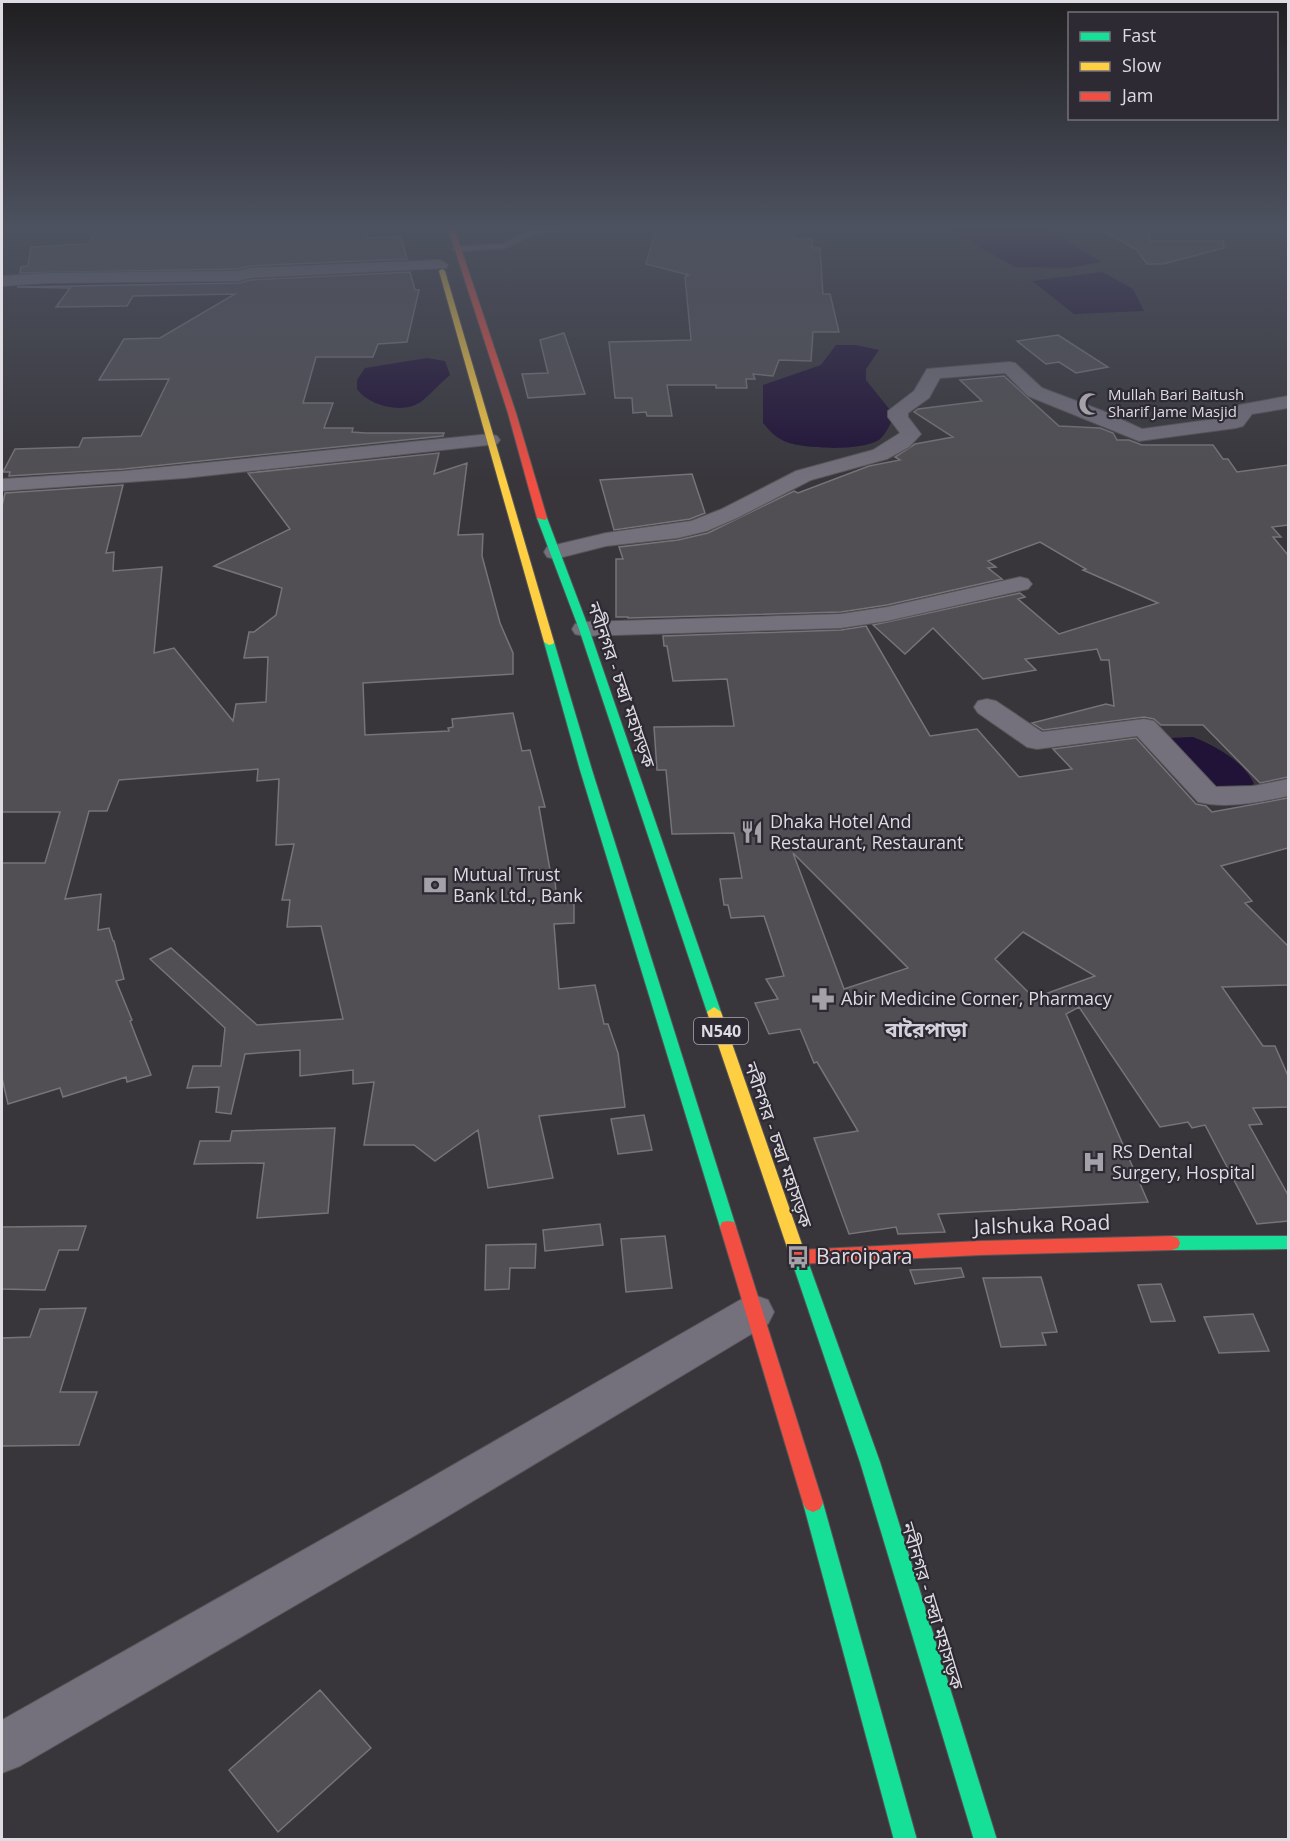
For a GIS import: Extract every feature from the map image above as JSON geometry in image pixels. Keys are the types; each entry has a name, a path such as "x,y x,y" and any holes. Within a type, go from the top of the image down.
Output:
{"main road":[{"name":"N540","path":"453,311 586,770 804,1471 906,1839"},
{"name":"নবীনগর - চন্দ্রা মহাসড়ক","path":"478,311 555,552 584,629 870,1462 986,1839"},
{"name":"Jalshuka Road","path":"798,1257 962,1248 1174,1242 1288,1243"}],"street":[{"path":"555,552 610,538 700,526 793,481 820,470 858,463 903,443 911,434 898,417 898,411 922,394 926,383 934,373 1009,367 1035,392 1139,435 1236,422 1246,409 1288,402"},
{"path":"2,485 115,479 397,447 490,440"},
{"path":"584,629 841,621 887,614 1020,584"},
{"path":"987,707 1037,741 1144,727 1208,796 1254,795 1288,788"},
{"path":"2,1748 412,1513 754,1312"}],"shaded area":[{"path":"1070,311 1144,311 1074,314"},
{"path":"836,345 856,345 879,350 866,369 866,380 894,415 886,431 880,439 861,446 832,448 804,446 781,439 763,423 763,385 821,365"},
{"path":"427,358 445,361 450,375 426,398 415,405 387,407 370,400 357,389 357,380 365,368"},
{"path":"1193,737 1219,750 1244,768 1254,784 1226,789 1205,779 1168,741 1170,738"}],"building":[{"path":"206,311 414,311 407,342 378,344 373,357 316,357 303,403 333,403 324,428 353,428 352,432 366,433 444,433 443,436 124,469 9,476 10,472 3,472 15,449 79,447 83,438 141,436 169,379 99,380 124,339 160,338"},
{"path":"688,311 834,311 839,332 813,332 811,361 779,360 773,376 753,374 755,379 746,379 747,388 716,388 716,385 667,385 672,416 647,416 646,412 633,413 632,398 615,398 609,342 691,340"},
{"path":"564,333 585,394 528,398 522,374 548,373 540,340"},
{"path":"1058,335 1108,367 1076,373 1059,362 1046,364 1017,341"},
{"path":"1004,376 1059,426 1100,428 1113,433 1117,440 1129,440 1142,445 1213,445 1223,459 1228,459 1237,472 1288,465 1288,525 1272,527 1281,537 1273,537 1288,555 1288,777 1260,783 1203,725 1161,725 1154,719 1144,717 1043,730 1032,723 1106,704 1114,706 1109,660 1101,660 1097,649 1025,659 1036,670 983,679 933,628 905,654 873,625 1020,593 1025,597 1018,599 1059,634 1158,603 1083,570 1086,569 1040,542 988,561 996,567 988,568 1002,579 887,605 841,612 616,617 616,559 623,559 619,547 678,540 708,533 794,491 798,493 869,466 900,460 895,457 915,444 953,437 914,412 918,409 982,401 960,380"},
{"path":"439,453 434,474 467,463 458,535 483,534 482,556 500,623 513,653 513,674 363,683 365,735 449,731 448,728 453,727 452,719 513,713 522,751 530,750 545,807 539,807 550,870 554,870 557,902 574,902 574,923 554,924 559,989 595,985 604,1024 608,1024 618,1053 625,1107 539,1116 553,1178 488,1188 478,1130 435,1161 414,1145 364,1145 374,1082 353,1084 353,1070 300,1076 300,1050 245,1054 231,1114 216,1112 219,1087 187,1088 193,1066 221,1066 225,1028 150,959 171,948 257,1025 343,1019 321,926 287,927 290,900 282,900 294,844 276,845 279,779 257,781 258,769 119,780 107,811 89,811 65,899 101,894 98,930 109,928 114,941 124,979 116,981 151,1075 127,1082 126,1077 63,1097 60,1088 8,1104 2,1078 2,863 45,863 60,812 2,812 2,506 5,493 123,485 106,553 114,552 113,571 162,567 154,653 174,648 233,721 236,704 266,702 268,657 244,658 249,632 254,632 276,615 282,588 214,566 290,529 248,473"},
{"path":"692,474 705,513 690,519 614,530 600,480"},
{"path":"866,626 930,736 977,729 1019,777 1072,769 1053,749 1136,738 1196,804 1206,806 1212,812 1288,798 1288,848 1221,866 1252,901 1245,903 1288,946 1288,985 1222,987 1263,1046 1275,1046 1288,1076 1288,1107 1253,1108 1262,1124 1249,1125 1288,1195 1288,1221 1257,1224 1205,1125 1192,1128 1188,1122 1160,1127 1079,1007 1066,1014 1148,1202 938,1214 945,1232 898,1234 896,1227 849,1234 814,1138 858,1131 817,1062 814,1063 800,1029 769,1034 755,1003 778,999 766,979 784,976 764,916 731,918 728,905 724,905 720,879 742,878 734,833 672,834 666,770 657,770 654,727 734,726 727,679 673,681 663,636 841,630","holes":["793,853 908,968 844,989","1023,932 1095,976 1034,998 995,959"]},
{"path":"644,1115 652,1150 618,1154 611,1119"},
{"path":"335,1128 328,1213 257,1218 264,1163 194,1164 200,1141 230,1141 232,1131"},
{"path":"600,1224 603,1245 545,1251 543,1230"},
{"path":"86,1226 78,1250 59,1250 45,1290 2,1289 2,1227"},
{"path":"665,1236 672,1288 626,1292 621,1239"},
{"path":"536,1244 535,1268 510,1268 509,1289 485,1290 486,1245"},
{"path":"961,1268 964,1277 915,1284 910,1270"},
{"path":"1041,1277 1057,1332 1042,1333 1046,1345 1001,1347 983,1278"},
{"path":"1161,1284 1175,1321 1151,1322 1138,1285"},
{"path":"86,1308 60,1392 97,1392 79,1445 2,1446 2,1338 30,1337 40,1309"},
{"path":"1253,1314 1269,1351 1219,1353 1204,1317"},
{"path":"320,1690 371,1748 278,1832 229,1770"}],"traffic: fast":[{"path":"542,518 584,629 714,1012"},
{"path":"549,642 586,770 728,1227"},
{"path":"1172,1243 1288,1243"},
{"path":"798,1256 870,1462 986,1840"},
{"path":"813,1503 906,1840"}],"traffic: slow":[{"path":"454,311 549,642"},
{"path":"714,1012 798,1256"}],"traffic: jam":[{"path":"478,311 512,413 542,518"},
{"path":"728,1227 813,1503"},
{"path":"798,1257 981,1248 1172,1243"}],"place":[{"name":"Mullah Bari Baitush Sharif Jame Masjid","path":"1090,404"},
{"name":"Dhaka Hotel And Restaurant, Restaurant","path":"752,832"},
{"name":"Mutual Trust Bank Ltd., Bank","path":"435,885"},
{"name":"Abir Medicine Corner, Pharmacy","path":"823,999"},
{"name":"RS Dental Surgery, Hospital","path":"1094,1162"},
{"name":"Baroipara","path":"798,1257"}],"district":[{"name":"বারৈপাড়া","path":"926,1030"}]}
